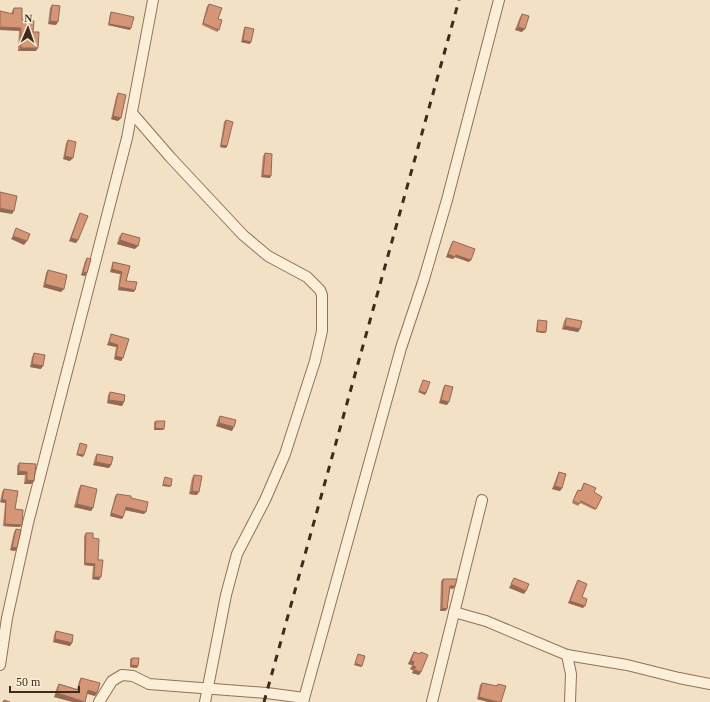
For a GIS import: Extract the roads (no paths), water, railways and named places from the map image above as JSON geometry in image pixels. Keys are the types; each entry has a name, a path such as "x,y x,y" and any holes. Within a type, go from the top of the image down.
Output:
{"street":[{"path":"0,665 7,618 28,523 127,138 153,0"},
{"path":"99,702 112,681 122,675 133,676 149,684 267,693 303,700 401,348 424,279 445,208 498,0"},
{"path":"132,113 171,158 243,235 268,256 307,277 320,290 322,295 322,331 315,360 285,454 237,554 226,595 208,689 204,702"},
{"path":"432,702 482,500"},
{"path":"454,612 486,621 567,655 627,665 710,684"},
{"path":"567,655 571,674 570,702"}],"railway":[{"path":"264,702 459,0"}]}
